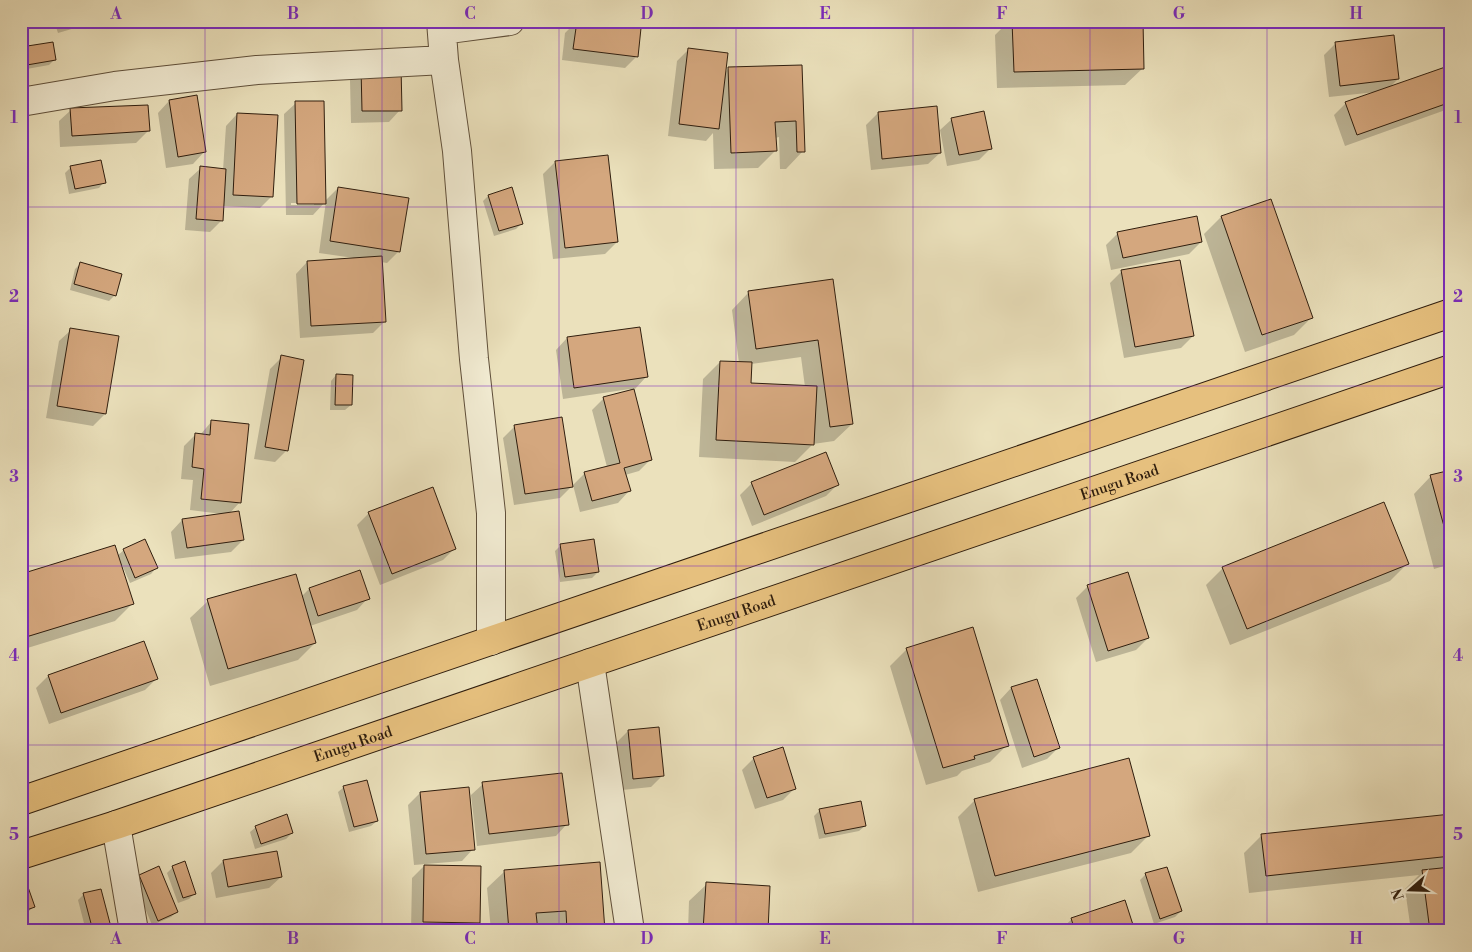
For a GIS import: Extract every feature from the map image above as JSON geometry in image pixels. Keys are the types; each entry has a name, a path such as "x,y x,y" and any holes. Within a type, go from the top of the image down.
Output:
{"main road":[{"path":"21,801 1451,313"},
{"name":"Enugu Road","path":"21,855 116,825 1451,369"}],"street":[{"path":"491,641 491,513 474,359 457,151 444,60 442,26 510,21"},
{"path":"21,102 114,86 257,70 444,60"},
{"path":"590,663 630,931"},
{"path":"116,825 134,931"}],"building":[{"path":"577,21 641,28 638,57 573,49"},
{"path":"1012,21 1143,21 1144,69 1014,72"},
{"path":"1394,35 1399,79 1340,86 1335,42"},
{"path":"53,42 56,60 21,66 21,47"},
{"path":"688,48 728,53 719,129 679,124"},
{"path":"802,65 805,152 797,152 796,121 775,122 777,151 731,153 728,67"},
{"path":"1451,65 1451,102 1357,135 1345,102"},
{"path":"401,66 402,111 362,111 361,67"},
{"path":"197,95 206,152 178,157 169,100"},
{"path":"295,101 324,101 326,204 297,204"},
{"path":"148,105 150,131 72,136 70,108"},
{"path":"937,106 941,153 882,159 878,112"},
{"path":"984,111 992,149 959,155 951,118"},
{"path":"237,113 278,115 273,197 233,195"},
{"path":"608,155 618,242 565,248 555,161"},
{"path":"101,160 106,183 75,189 70,166"},
{"path":"200,166 226,169 223,221 196,219"},
{"path":"338,187 409,198 400,252 330,241"},
{"path":"512,187 523,224 499,231 488,195"},
{"path":"1271,199 1313,318 1262,335 1221,216"},
{"path":"1197,216 1202,242 1123,258 1117,232"},
{"path":"382,256 386,322 311,326 307,261"},
{"path":"1180,260 1194,336 1135,347 1121,270"},
{"path":"80,262 122,274 116,296 74,284"},
{"path":"833,279 853,424 830,427 818,340 756,349 748,291"},
{"path":"640,327 648,377 574,388 567,337"},
{"path":"70,328 119,336 106,414 57,406"},
{"path":"281,355 304,360 288,451 265,447"},
{"path":"720,361 752,362 751,383 817,386 814,445 716,440"},
{"path":"336,374 353,375 352,405 335,405"},
{"path":"634,389 652,460 624,468 631,491 592,501 584,472 620,463 603,397"},
{"path":"562,417 573,487 525,494 514,425"},
{"path":"211,420 249,424 241,503 201,499 204,469 192,467 195,433 210,435"},
{"path":"826,452 839,485 764,515 751,482"},
{"path":"1451,470 1451,552 1430,475"},
{"path":"433,487 456,549 392,574 368,512"},
{"path":"1384,502 1409,564 1247,629 1222,567"},
{"path":"239,511 244,540 187,548 182,519"},
{"path":"145,539 158,568 135,578 123,549"},
{"path":"594,539 599,572 565,577 560,544"},
{"path":"115,545 134,604 26,637 21,622 21,574"},
{"path":"360,570 370,599 318,616 309,588"},
{"path":"1128,572 1149,638 1108,651 1087,585"},
{"path":"296,574 316,643 228,669 207,599"},
{"path":"973,627 1009,746 974,756 975,759 943,768 906,648"},
{"path":"144,641 158,679 61,713 48,675"},
{"path":"1037,679 1060,748 1034,757 1011,687"},
{"path":"659,727 664,776 633,779 628,730"},
{"path":"783,747 796,789 767,798 753,757"},
{"path":"1129,758 1150,836 995,876 974,799"},
{"path":"562,773 569,825 489,834 482,782"},
{"path":"367,780 378,821 354,827 343,786"},
{"path":"469,787 475,850 426,854 420,792"},
{"path":"861,801 866,826 825,834 819,809"},
{"path":"287,814 293,833 261,844 255,826"},
{"path":"1451,814 1451,856 1266,876 1261,834"},
{"path":"277,851 282,877 228,887 223,860"},
{"path":"185,861 196,894 183,898 172,866"},
{"path":"600,862 605,931 567,931 566,911 536,913 538,931 509,931 504,870"},
{"path":"424,865 481,866 480,923 423,922"},
{"path":"159,866 178,912 158,921 139,875"},
{"path":"1167,867 1182,911 1160,919 1145,873"},
{"path":"1451,867 1451,931 1430,931 1422,870"},
{"path":"706,882 770,886 768,931 703,931"},
{"path":"28,887 35,907 21,912 21,889"},
{"path":"101,889 112,931 93,931 83,893"},
{"path":"1125,900 1135,931 1075,931 1071,918"},
{"path":"369,924 393,924 392,931 368,931"},
{"path":"222,927 245,929 245,931 222,931"}]}
